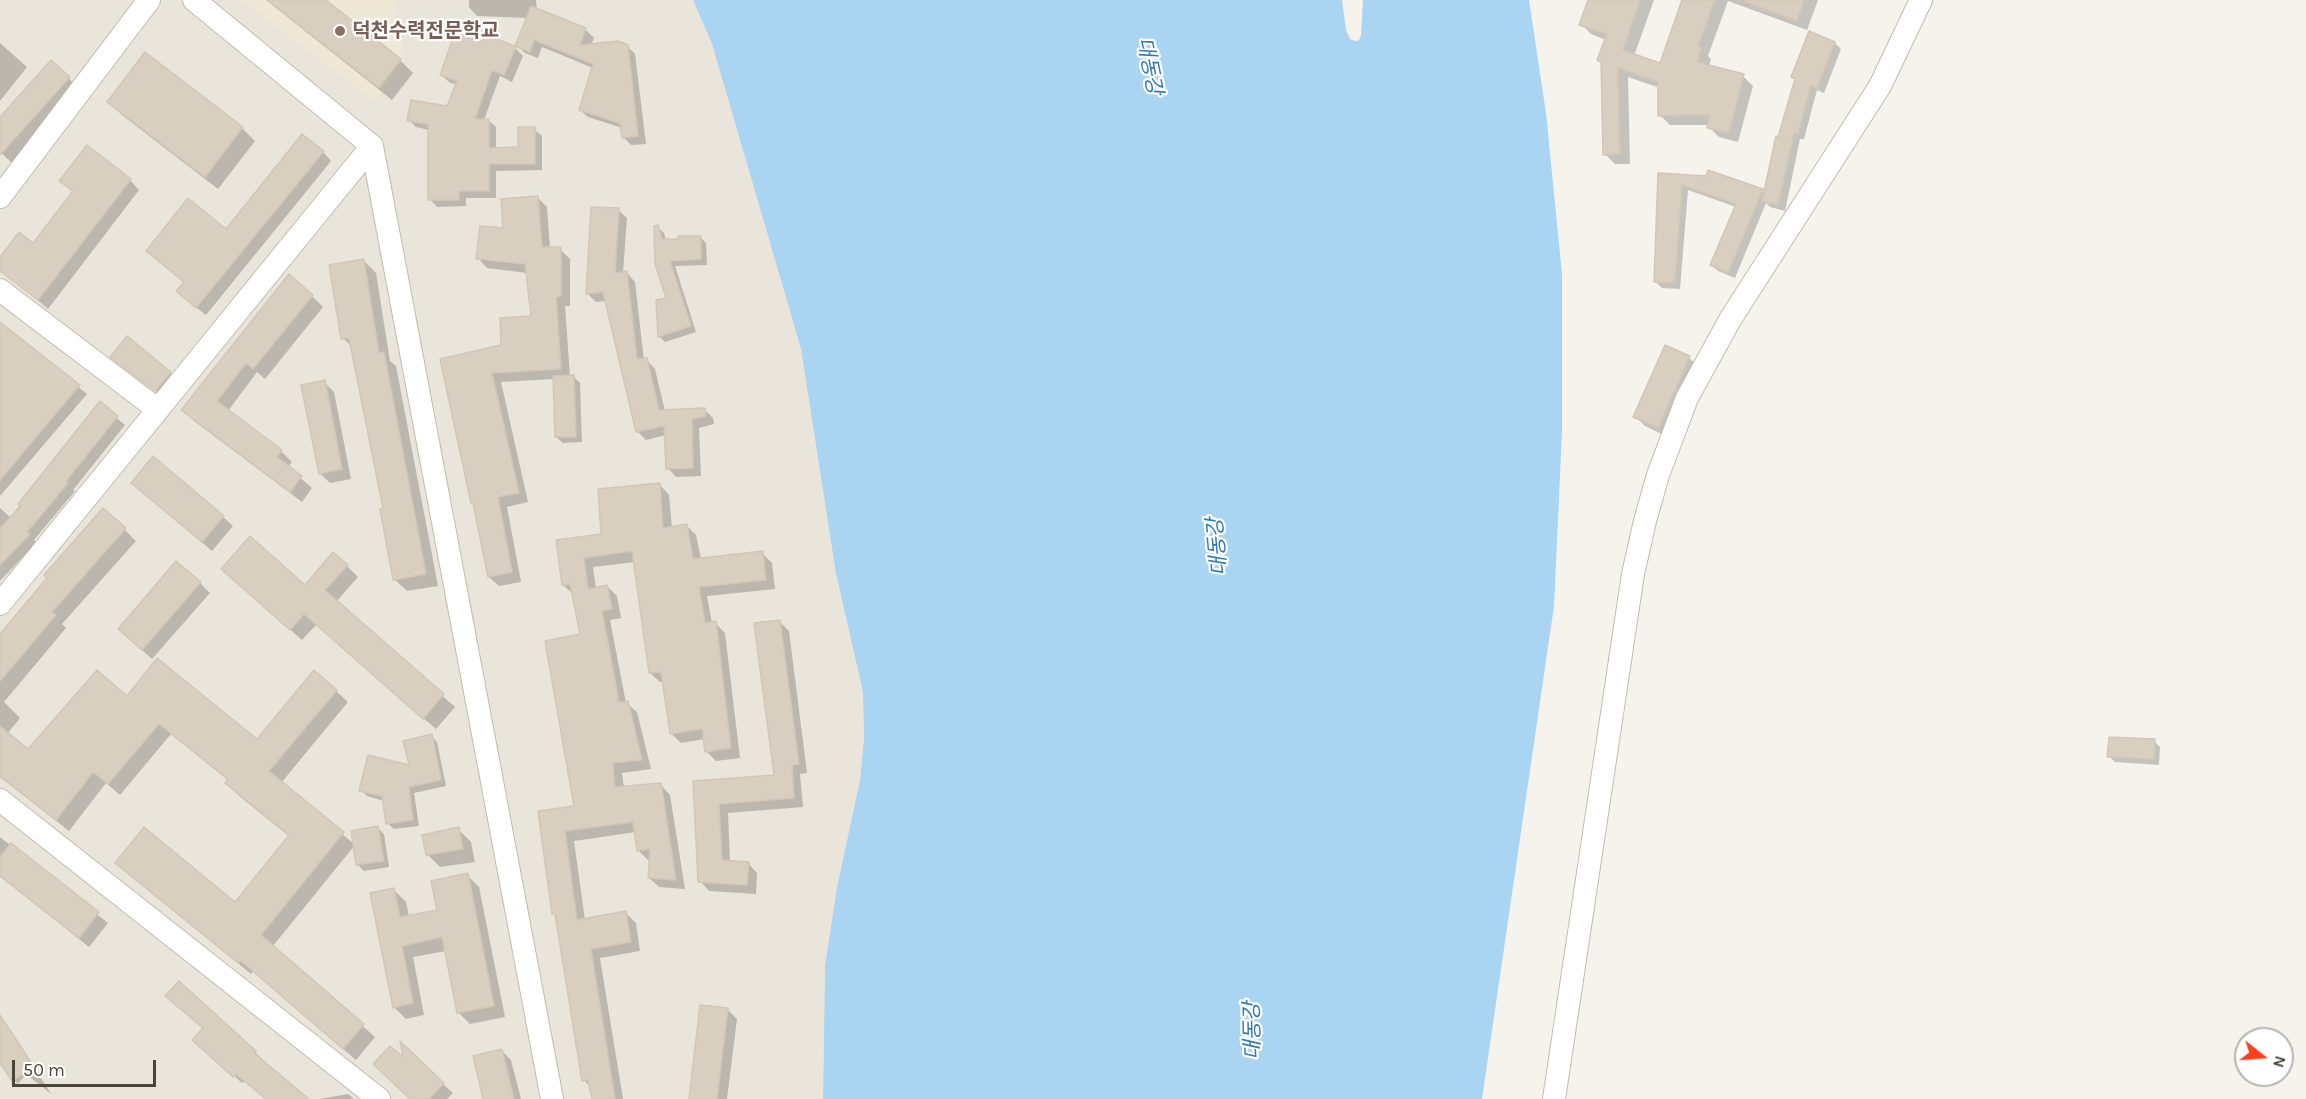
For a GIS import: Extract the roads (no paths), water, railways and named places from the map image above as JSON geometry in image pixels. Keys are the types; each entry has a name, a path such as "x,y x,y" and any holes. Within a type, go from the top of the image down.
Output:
{"street":[{"path":"0,196 149,0"},
{"path":"194,0 372,146 552,1099"},
{"path":"1554,1099 1633,574 1658,475 1688,398 1726,328 1880,86 1921,0"},
{"path":"0,604 372,146"},
{"path":"0,290 157,410"},
{"path":"0,801 379,1099"}],"water":[{"name":"대동강","path":"693,0 1342,0 1346,30 1350,39 1355,41 1359,40 1361,35 1363,0 1529,0 1546,113 1562,274 1562,431 1554,606 1482,1099 823,1099 825,966 837,887 860,780 864,738 863,692 836,574 801,349 712,44"}],"place":[{"name":"덕천수력전문학교","path":"340,31"}]}
